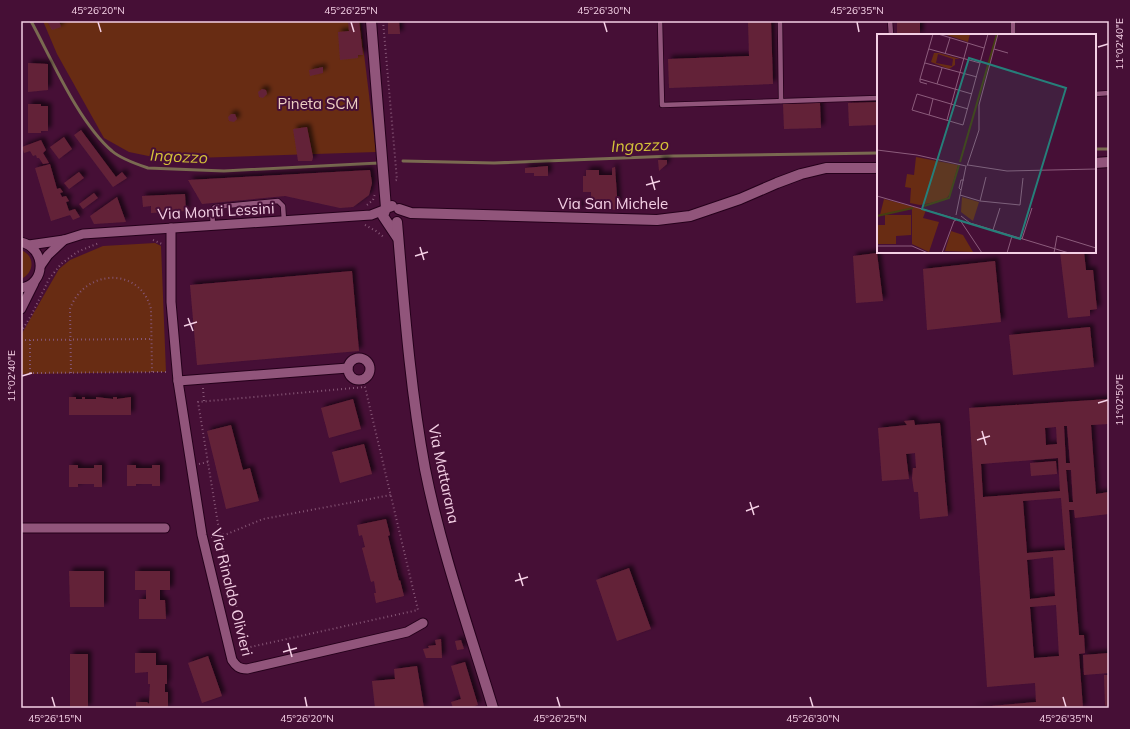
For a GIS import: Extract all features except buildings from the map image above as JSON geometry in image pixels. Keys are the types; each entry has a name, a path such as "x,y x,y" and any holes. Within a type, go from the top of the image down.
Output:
{"street":[{"path":"370,21 385,187 392,214"},
{"path":"1096,162 1109,162"},
{"name":"Via San Michele","path":"392,214 411,213 657,220 690,216 740,199 777,182 826,168 877,168"},
{"name":"Via Monti Lessini","path":"23,243 64,240 83,234 392,214"},
{"name":"Via Mattarana","path":"392,214 399,240 416,411 425,469 445,547 493,708"},
{"name":"Via Rinaldo Olivieri","path":"171,228 171,302 178,376 203,539 232,660 236,666 242,669 407,632 423,622"},
{"name":"Via Monti Lessini","path":"21,309 40,272 41,265 48,255 64,240"},
{"path":"23,243 38,253 41,265"},
{"path":"21,288 34,283"},
{"path":"357,358 366,361 370,371 364,383 352,378 348,368 351,362 357,358"},
{"path":"178,376 202,379 348,368"},
{"path":"21,528 165,528"}],"lane":[{"path":"660,21 662,106 877,98"},
{"path":"780,21 781,101"},
{"path":"890,21 891,34"},
{"path":"1013,21 1013,34"},
{"path":"1096,94 1109,93"},
{"path":"213,226 212,210 215,207 278,202 283,206 284,221"}],"path":[{"path":"359,225 365,225 376,231 389,242 399,240"},
{"path":"145,240 153,240 162,243 164,250"},
{"path":"21,332 32,314 49,279 61,264 77,252 99,243 107,243"},
{"path":"71,373 70,309 76,297 83,288 102,278 112,277 130,281 145,295 152,309 152,372"},
{"path":"21,340 152,339"},
{"path":"30,340 30,373 152,372 178,376"},
{"path":"202,379 204,401"},
{"path":"364,383 418,610 246,648 220,536 198,402 204,401 364,383"},
{"path":"203,539 220,536 263,519 391,495"}],"green space":[{"name":"Pineta SCM","path":"43,21 360,21 376,152 163,159 129,152 104,138 57,54"},
{"path":"155,243 161,246 166,372 21,374 21,335 59,269 70,260 103,246"},
{"path":"21,250 29,256 32,264 29,273 21,279"}],"waterway":[{"name":"Ingozzo","path":"31,21 57,72 77,108 88,124 112,151 134,163 148,168 224,171 379,163"},
{"name":"Ingozzo","path":"1096,149 1109,149"},
{"name":"Ingozzo","path":"403,161 494,163 673,156 877,153"}]}
